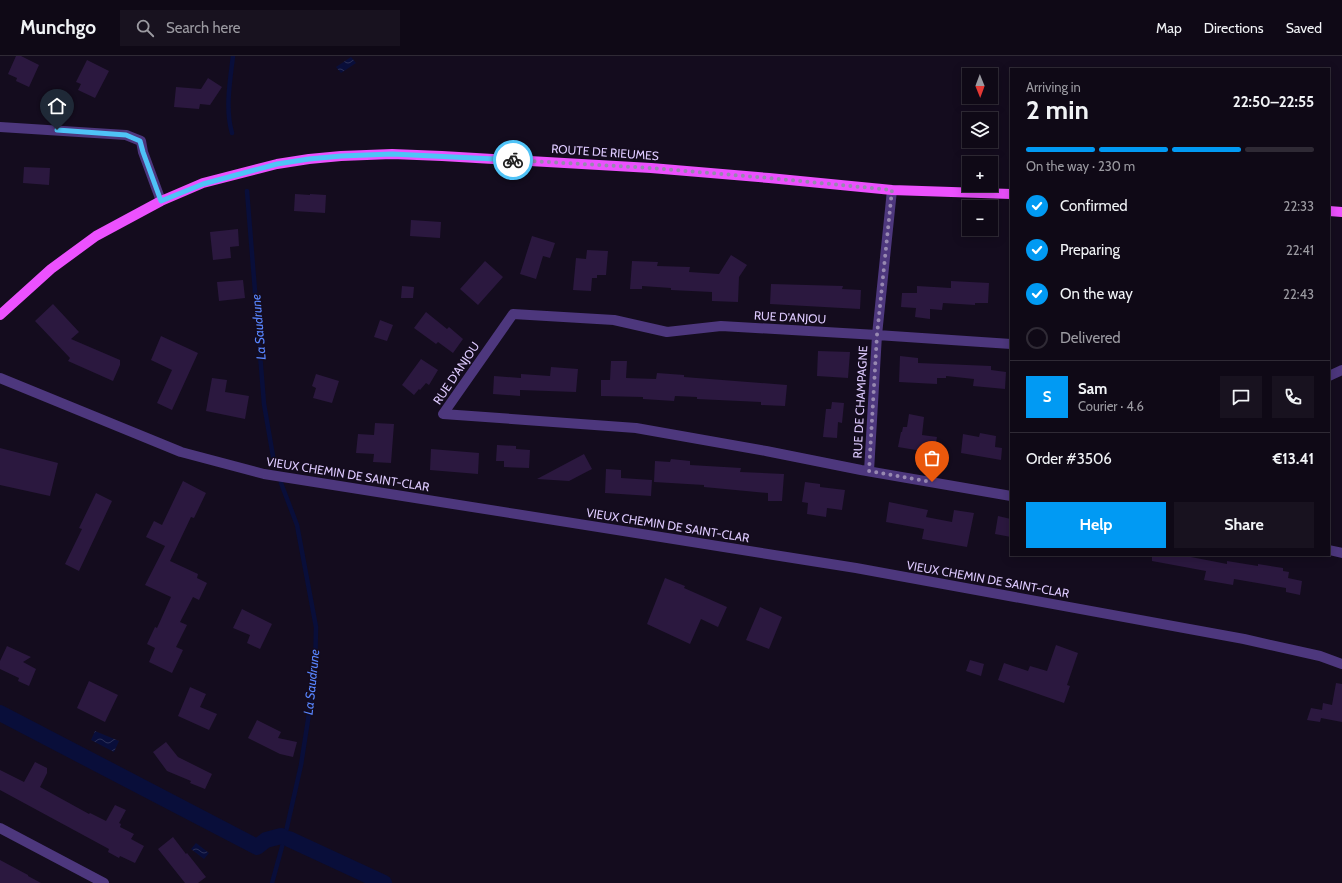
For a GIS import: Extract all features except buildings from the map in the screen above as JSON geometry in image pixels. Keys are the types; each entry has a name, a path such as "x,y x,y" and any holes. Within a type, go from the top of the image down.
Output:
{"main road":[{"name":"ROUTE DE RIEUMES","path":"0,315 51,269 96,236 161,201 203,184 277,164 309,159 392,154 450,156 651,168 892,190 1010,194"}],"street":[{"path":"0,127 126,135 136,139 140,141 161,201"},
{"name":"RUE DE CHAMPAGNE","path":"892,190 877,335 869,471 1010,496"},
{"name":"RUE D'ANJOU","path":"869,471 636,428 443,414 513,314 614,320 667,332 721,326 877,335"},
{"path":"877,335 1010,344"},
{"path":"1330,376 1342,370"},
{"name":"VIEUX CHEMIN DE SAINT-CLAR","path":"0,378 181,452 264,474 856,568 1244,639 1320,656 1342,664"},
{"path":"1330,550 1342,553"},
{"path":"0,828 104,883"}],"water":[{"path":"351,57 356,63 341,73 336,67"},
{"path":"95,731 119,741 114,752 91,740"},
{"path":"196,843 209,853 204,859 191,849"}],"waterway":[{"name":"La Saudrune","path":"232,133 228,105 233,56"},
{"name":"La Saudrune","path":"247,191 264,404 274,462"},
{"name":"La Saudrune","path":"272,883 285,836 301,765 315,675 316,627 297,525 281,483"},
{"path":"0,713 257,847 266,840 281,836"},
{"path":"289,839 384,883"}],"way so far":[{"path":"513,160 651,168 892,190 877,335 869,471 932,482"}],"route":[{"path":"57,130 126,135 140,141 161,201 203,184 234,175 277,164 309,159 392,154 513,160"}]}
